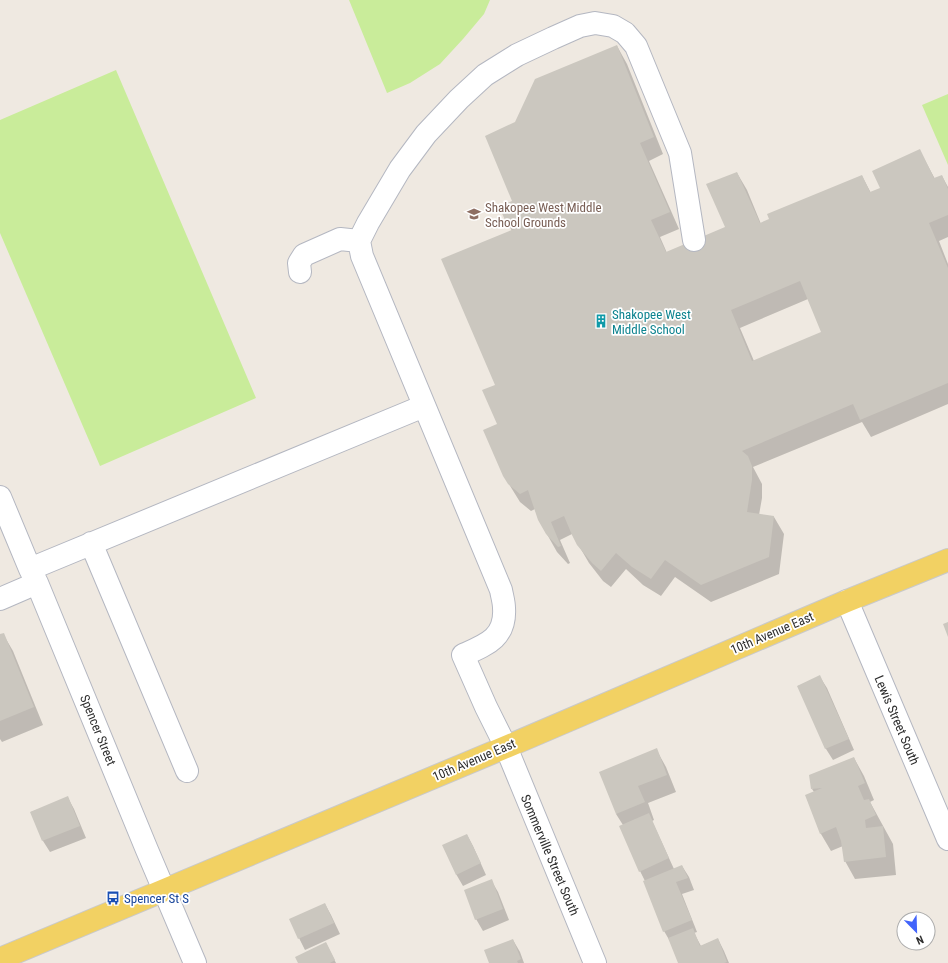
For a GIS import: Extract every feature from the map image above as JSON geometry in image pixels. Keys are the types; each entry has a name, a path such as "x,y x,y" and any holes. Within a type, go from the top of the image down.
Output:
{"main road":[{"name":"10th Avenue East","path":"0,959 506,747 847,601 948,560"}],"street":[{"path":"0,599 34,576 91,543 424,406 362,256 359,241 368,223 400,170 426,134 459,99 485,75 517,55 580,26 595,23 613,26 625,33 636,46 680,153 694,240"},
{"path":"300,272 299,263 304,255 340,239 359,241"},
{"name":"Sommerville Street South","path":"424,406 500,590 504,607 504,619 501,630 495,638 484,646 463,655 486,708 506,747 595,963"},
{"name":"Spencer Street","path":"0,496 195,963"},
{"path":"91,543 187,771"},
{"name":"Lewis Street South","path":"847,601 948,839"}],"green space":[{"path":"349,0 490,0 484,14 440,64 410,83 387,93"},
{"path":"116,70 256,398 100,466 0,233 0,120"},
{"path":"948,94 948,165 922,105"}],"building":[{"name":"Shakopee West Middle School","path":"617,45 654,137 640,143 670,212 651,220 666,252 725,227 706,184 737,172 760,223 769,219 767,214 862,175 870,192 880,188 872,171 920,149 934,178 942,175 948,189 948,215 929,223 948,268 948,383 860,420 853,404 742,451 748,456 752,466 752,480 747,512 774,516 769,557 701,585 665,560 651,579 632,567 616,553 601,571 577,545 564,516 551,522 561,546 558,547 546,534 538,520 528,490 520,494 508,484 483,430 497,424 482,390 495,385 441,259 519,227 515,218 506,222 499,207 512,201 485,136 515,122 535,79","holes":["800,281 821,332 752,361 731,310"]},
{"path":"948,622 948,637 943,624"},
{"path":"4,633 34,707 0,721 0,634"},
{"path":"820,675 849,739 825,749 797,686"},
{"path":"657,748 667,775 638,786 645,802 616,814 599,772"},
{"path":"854,757 865,783 858,786 864,800 869,799 876,815 865,820 866,828 883,826 886,857 844,862 841,841 836,827 820,834 805,795 822,788 811,789 809,775"},
{"path":"68,796 80,826 42,841 30,812"},
{"path":"649,813 669,858 639,872 619,826"},
{"path":"467,834 481,863 456,875 442,845"},
{"path":"682,865 688,878 676,882 692,920 663,932 643,881"},
{"path":"492,879 503,909 475,920 464,890"},
{"path":"325,903 334,923 298,939 289,919"},
{"path":"693,928 700,946 718,938 727,962 678,963 668,938"},
{"path":"513,939 521,959 517,961 518,963 489,963 484,950"},
{"path":"326,942 335,960 330,963 298,963 295,957"}],"place":[{"name":"Shakopee West Middle School Grounds","path":"474,214"},
{"name":"Shakopee West Middle School","path":"601,321"},
{"name":"Spencer St S","path":"113,898"}]}
